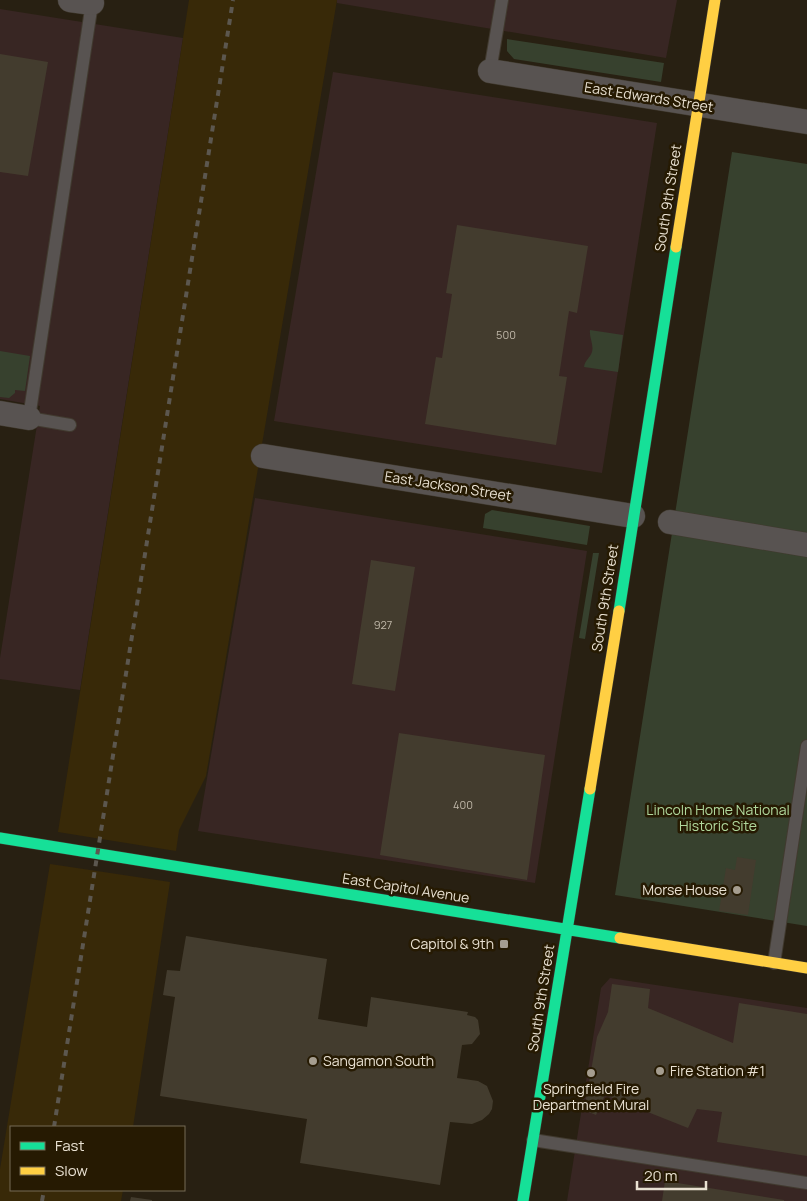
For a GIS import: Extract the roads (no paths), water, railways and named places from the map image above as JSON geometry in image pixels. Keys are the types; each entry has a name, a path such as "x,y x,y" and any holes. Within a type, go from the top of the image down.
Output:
{"main road":[{"name":"South 9th Street","path":"523,1201 715,0"},
{"name":"East Capitol Avenue","path":"0,838 567,931 807,968"}],"street":[{"name":"East Edwards Street","path":"490,71 807,122"},
{"path":"0,414 29,418"},
{"name":"East Jackson Street","path":"263,456 633,516"},
{"path":"670,522 807,545"}],"lane":[{"path":"490,71 502,0"},
{"path":"70,425 29,418 81,2"},
{"path":"774,963 807,746"},
{"path":"533,1140 807,1183"}],"railway":[{"path":"54,1126 233,0"},
{"path":"42,1201 44,1191"}],"place":[{"name":"Morse House","path":"737,890"},
{"name":"Capitol & 9th","path":"504,944"},
{"name":"Sangamon South","path":"313,1061"},
{"name":"Fire Station #1","path":"660,1071"},
{"name":"Springfield Fire Department Mural","path":"591,1073"}],"park label":[{"name":"Lincoln Home National Historic Site","path":"718,818"}]}
